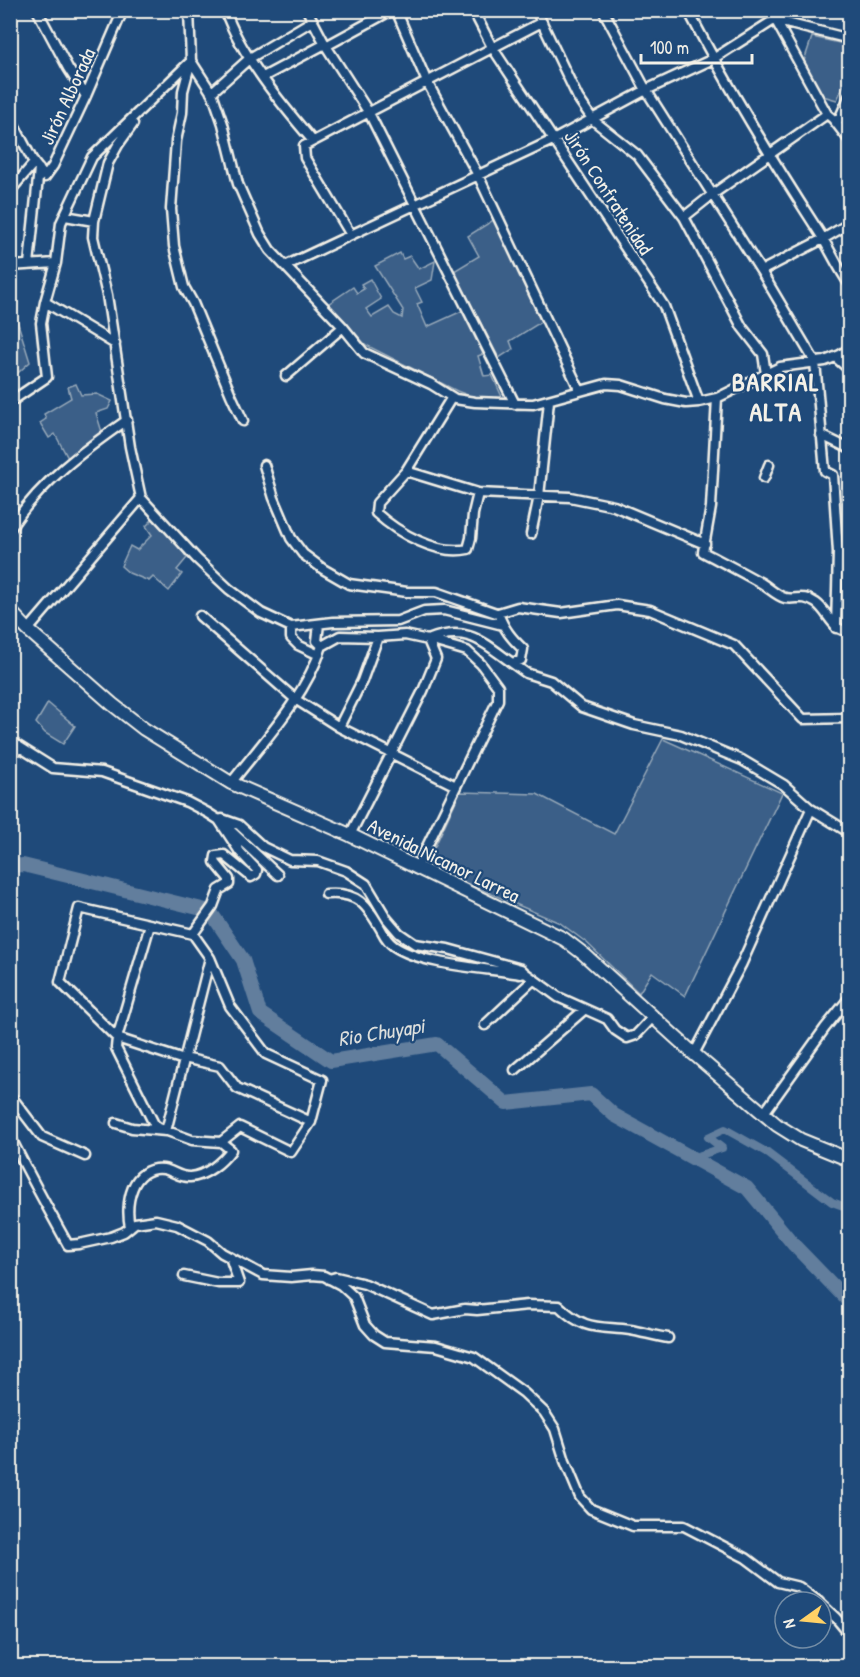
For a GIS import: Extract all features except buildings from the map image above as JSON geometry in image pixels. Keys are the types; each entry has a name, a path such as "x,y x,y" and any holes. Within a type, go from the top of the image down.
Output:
{"main road":[{"name":"Avenida Nicanor Larrea","path":"10,611 28,630 112,704 144,729 231,783 350,835 564,939 777,1125 801,1140 847,1157"}],"street":[{"path":"37,10 86,96"},
{"name":"Jirón Alborada","path":"35,162 45,177 86,96 123,10"},
{"path":"189,10 191,61 183,91 182,114 176,141 171,208 174,246 184,287 194,303 243,421"},
{"path":"225,10 228,20 263,78 312,140"},
{"path":"307,10 369,113 515,404"},
{"path":"263,78 394,10 427,82 478,175 580,391"},
{"name":"Jirón Confratenidad","path":"473,10 492,47 664,306 699,402"},
{"path":"536,10 578,98 592,120 637,155 684,217 742,327 763,354 766,374"},
{"path":"603,10 646,90 761,271 815,362 825,471 833,475 838,552 836,628"},
{"path":"688,10 713,59 849,285"},
{"path":"770,10 827,114 849,141"},
{"path":"285,266 555,139 646,90 713,59 774,20 849,39"},
{"path":"211,93 250,58 312,21"},
{"path":"351,235 305,158 304,146 542,21"},
{"path":"191,61 211,93 223,124 238,184 265,242 344,327 364,353 431,384 452,397 475,402 533,404 606,384 621,385 665,399 686,403 699,402 717,398 780,367 835,357 849,348"},
{"path":"10,402 47,377 41,323 56,262 59,233 92,157 191,61"},
{"path":"837,124 849,95"},
{"path":"152,99 117,145 108,163 94,221 93,237 107,295 128,420 130,447 141,498 197,559 229,589 261,613 291,627 398,621 424,611 444,610 503,625"},
{"path":"684,217 827,114"},
{"path":"10,117 35,162 30,264"},
{"path":"10,191 35,162"},
{"path":"65,216 94,221"},
{"path":"761,271 849,223"},
{"path":"10,266 56,262"},
{"path":"45,302 115,344"},
{"path":"286,376 344,327"},
{"path":"835,357 849,370"},
{"path":"452,397 406,471 377,504 376,513 402,533 439,548 459,551 468,549 472,514 478,493"},
{"path":"717,398 711,507 703,552 742,572 784,598 799,596 814,601 825,609 836,628 842,632 849,631"},
{"path":"531,534 539,496 549,401"},
{"path":"10,529 25,506 59,472 128,420"},
{"path":"821,435 849,449"},
{"path":"264,465 274,498 291,538 303,554 323,569 349,584 406,592 436,592 499,614"},
{"path":"764,478 769,465"},
{"path":"406,471 478,493 570,497 615,506 705,544"},
{"path":"28,630 141,498"},
{"path":"499,614 504,610 518,607 561,613 617,605 650,610 734,645 803,719 849,718"},
{"path":"499,614 509,636 523,650 521,660 512,663"},
{"path":"200,616 295,699 339,727 456,786"},
{"path":"319,624 316,641 321,650"},
{"path":"291,627 291,638 298,645 321,650"},
{"path":"428,640 443,634 463,633 484,642 526,673 551,681 582,707 634,725 681,735 741,760 784,785 811,809 849,833"},
{"path":"231,783 295,699 317,663 321,650 340,636 405,635 467,651 481,664 498,687 498,700 416,869"},
{"path":"339,727 362,681 378,637"},
{"path":"350,835 423,691 436,659 428,640"},
{"path":"10,741 53,768 102,771 198,808 219,820 239,836 278,876"},
{"path":"10,756 19,748"},
{"path":"694,1054 741,965 811,809"},
{"path":"194,934 213,906 219,890 229,884 229,879 214,862 216,856 224,855 251,876 256,874 257,870 240,852 219,820"},
{"path":"219,820 239,825 263,847 290,860 318,861 346,871 366,884 387,919 399,933 416,944 448,949 521,969 558,997 607,1019 615,1030 627,1038 636,1035 653,1017"},
{"path":"326,894 350,895 364,903 387,940 395,947 418,957 525,973"},
{"path":"221,1142 240,1127 291,1152 311,1122 322,1080 266,1054 230,1005 210,958 194,934 79,908 60,982 117,1038 184,1059 220,1066 237,1088 311,1122"},
{"path":"130,1227 127,1217 128,1201 133,1186 145,1173 167,1169 188,1178 202,1174 223,1160 231,1150 221,1142 192,1140 154,1124 116,1048 150,925"},
{"path":"166,1131 210,958"},
{"path":"485,1025 533,980"},
{"path":"764,1113 849,997"},
{"path":"515,1070 584,1010"},
{"path":"10,1095 42,1137 85,1156"},
{"path":"116,1123 132,1128 166,1131"},
{"path":"10,1136 38,1193 47,1204 68,1245 111,1237 144,1221 156,1220 177,1225 263,1275 274,1277 312,1275 329,1279 341,1285 354,1297 365,1325 385,1342 436,1346 474,1357 524,1393 544,1412 555,1429 580,1497 591,1509 633,1526 684,1526 746,1558 778,1582 803,1590"},
{"path":"184,1276 218,1283 238,1283 230,1257"},
{"path":"329,1279 336,1276 365,1284 434,1315 465,1309 528,1305 559,1306 573,1319 598,1328 630,1330 668,1338"},
{"path":"833,1615 849,1635"}],"shaded area":[{"path":"812,37 849,45 849,73 837,100 823,96 803,64"},
{"path":"495,219 541,322 510,341 513,349 499,358 454,271 479,256 468,236"},
{"path":"400,253 403,259 410,256 419,269 435,261 432,280 415,288 422,302 417,304 427,327 462,311 483,354 478,356 484,376 492,375 503,399 478,399 457,391 366,345 328,304 353,287 357,293 364,289 361,284 370,279 381,299 366,309 372,317 389,307 394,314 402,318 403,310 375,266"},
{"path":"10,301 30,362 11,379"},
{"path":"76,384 81,395 97,394 112,401 108,409 96,413 102,432 68,458 55,434 49,438 40,423 46,419 44,414 71,398 68,387"},
{"path":"150,511 170,532 187,558 177,570 182,574 169,591 153,577 149,581 129,573 121,566 130,546 137,550 152,535 146,526 152,520"},
{"path":"48,703 75,726 63,744 45,733 36,723"},
{"path":"663,739 782,793 685,996 652,972 639,993 587,943 560,923 426,866 460,792 537,794 614,834"}],"waterway":[{"name":"Rio Chuyapi","path":"10,866 23,865 210,911 243,960 260,1013 331,1061 437,1044 506,1103 591,1094 614,1115 747,1188 794,1245 850,1303"},
{"path":"692,1158 722,1148 708,1137 725,1129 766,1152 832,1202 846,1207 850,1212"}],"district":[{"name":"BARRIAL ALTA","path":"776,396"}]}
